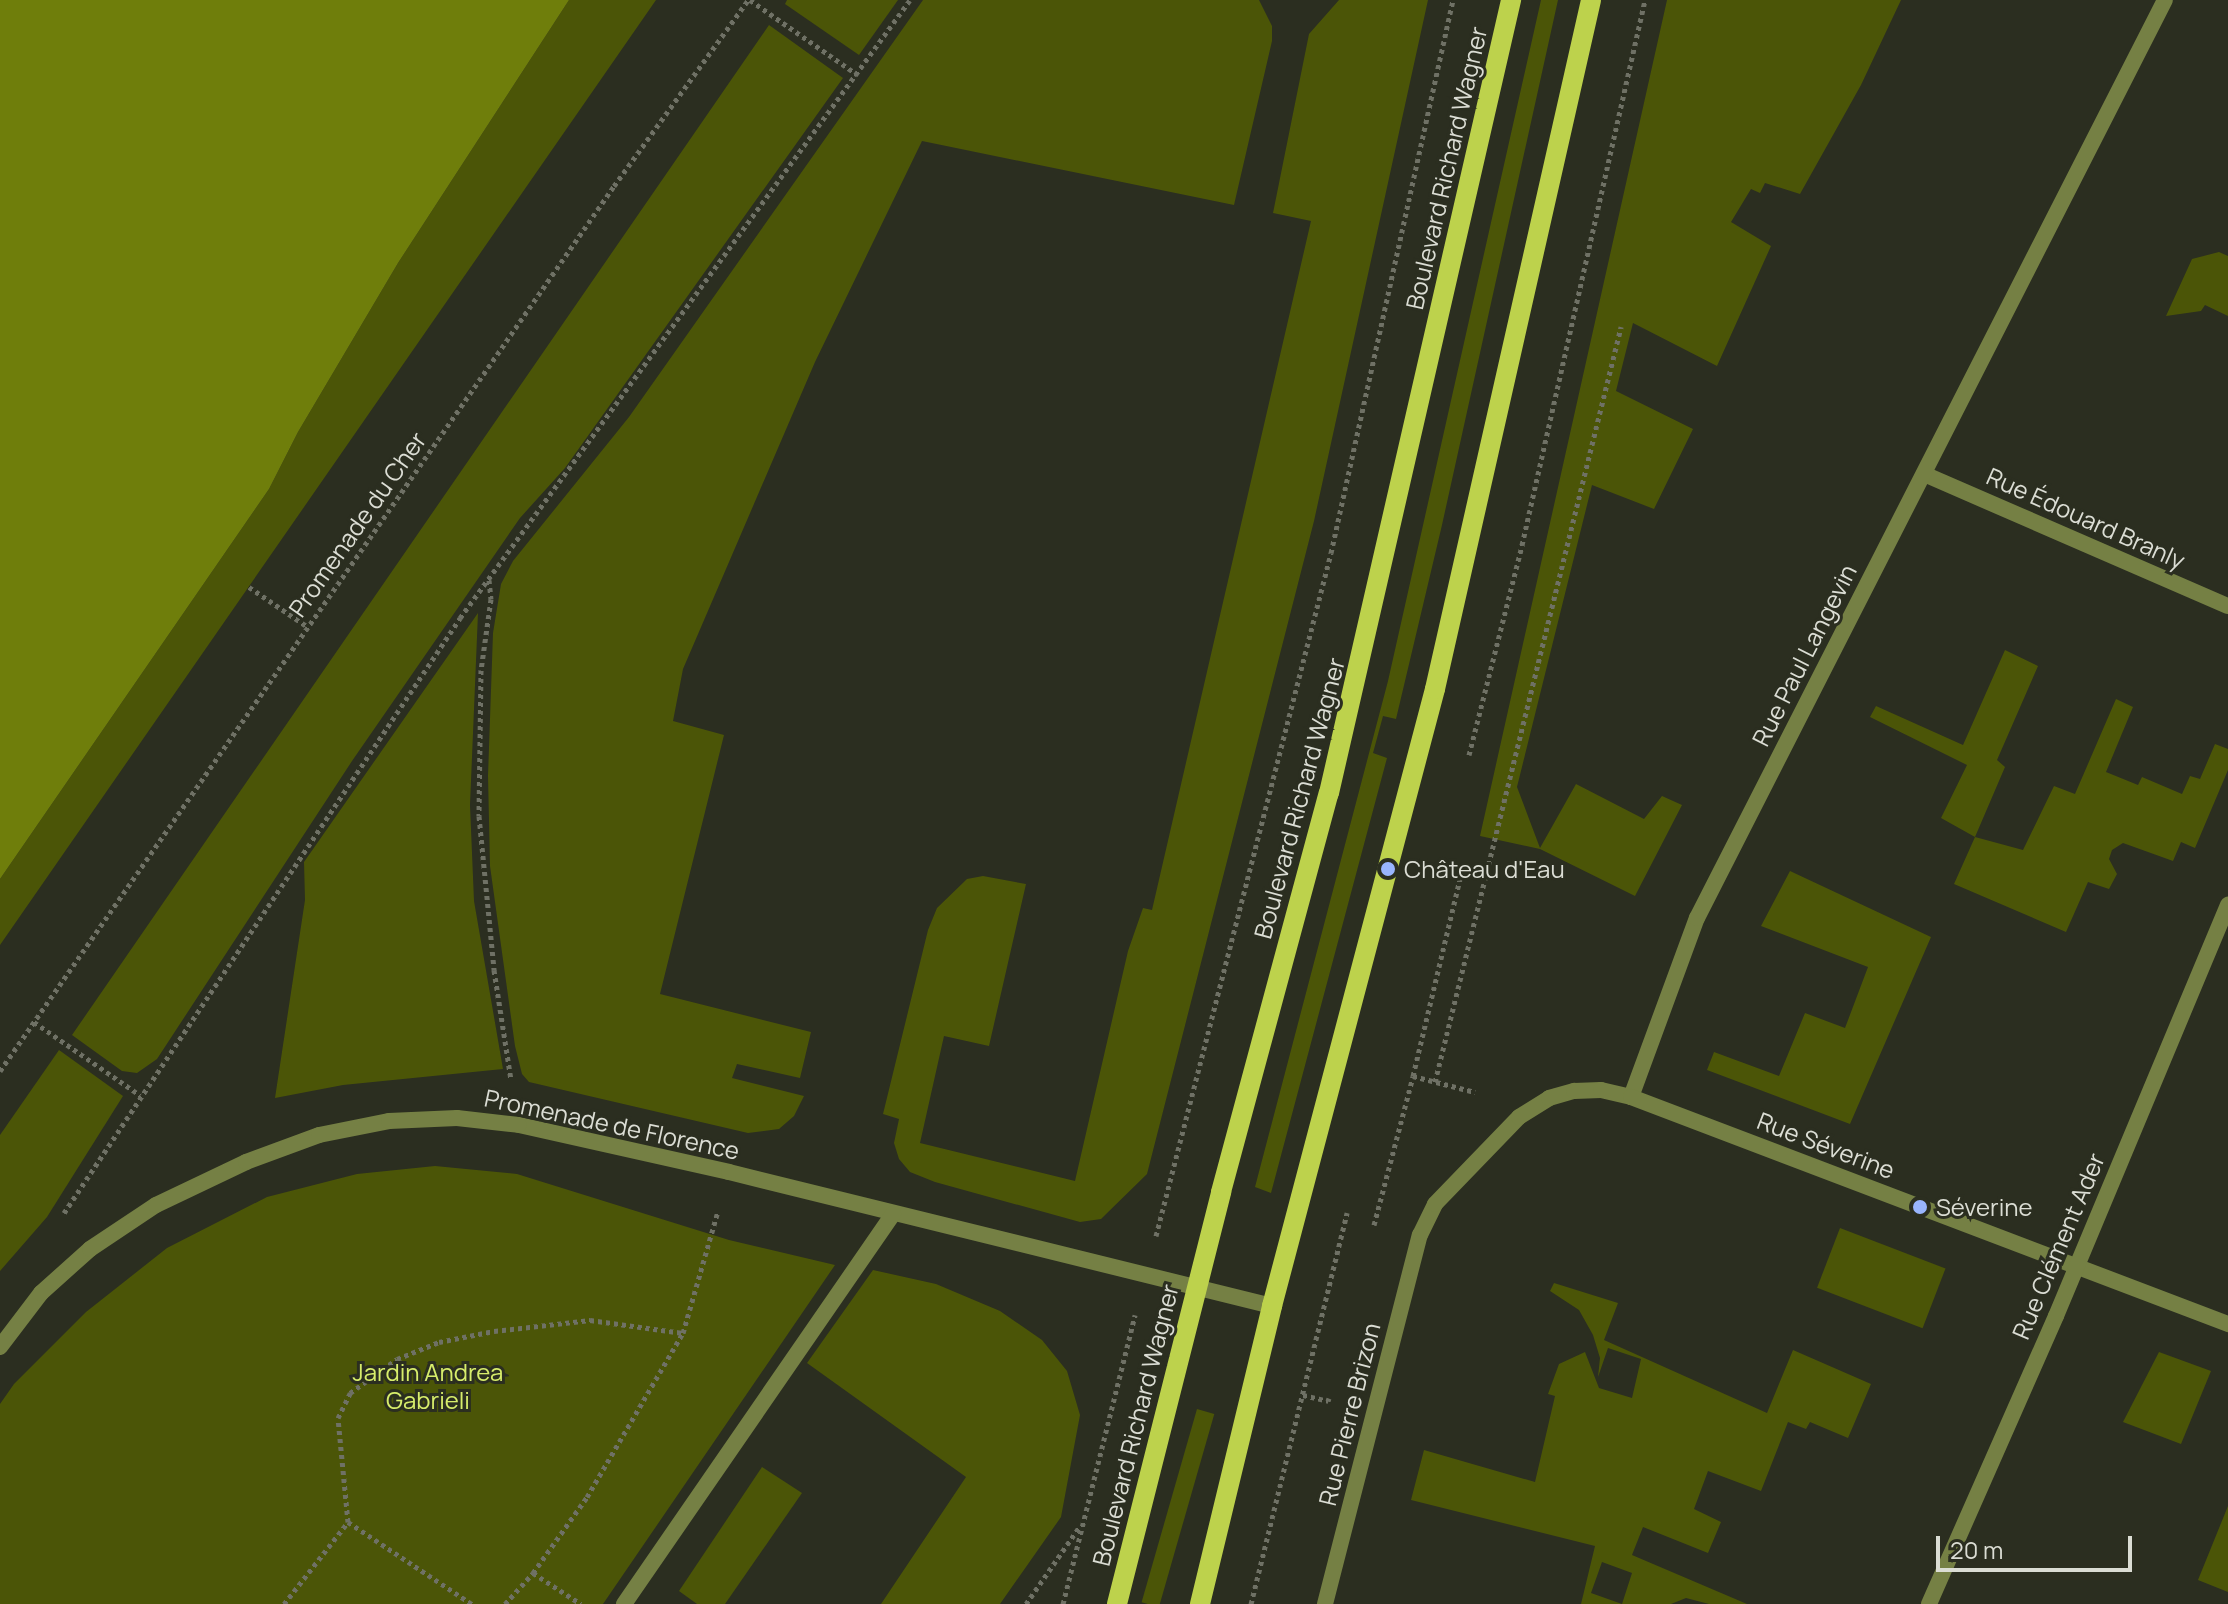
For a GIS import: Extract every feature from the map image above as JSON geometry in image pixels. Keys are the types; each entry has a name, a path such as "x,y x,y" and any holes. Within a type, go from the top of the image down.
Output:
{"main road":[{"name":"Boulevard Richard Wagner","path":"1117,1604 1358,676 1511,0"},
{"path":"1200,1604 1272,1306 1435,689 1591,0"}],"street":[{"name":"Rue Paul Langevin","path":"1631,1097 1680,957 1697,918 2165,0"},
{"name":"Rue Édouard Branly","path":"1924,474 2228,606"},
{"name":"Rue Clément Ader","path":"1929,1604 2228,905"},
{"name":"Rue Pierre Brizon","path":"1325,1604 1420,1235 1435,1204 1519,1117 1549,1098 1574,1091 1601,1090 1631,1097"},
{"name":"Rue Séverine","path":"1631,1097 2228,1324"},
{"name":"Promenade de Florence","path":"0,1347 41,1293 90,1249 156,1205 246,1162 319,1135 389,1121 457,1118 515,1125 729,1172 1272,1306"},
{"path":"624,1604 893,1214"}],"path":[{"path":"749,0 858,75"},
{"name":"Promenade du Cher","path":"0,1071 749,0"},
{"path":"58,1224 140,1095 489,580 910,0"},
{"name":"Boulevard Richard Wagner","path":"1146,1273 1331,553 1453,0"},
{"path":"1435,1082 1621,327"},
{"path":"489,580 491,599 481,670 479,816 494,970 511,1077 515,1125"},
{"path":"249,587 308,627"},
{"path":"1413,1076 1460,878 1428,870"},
{"path":"34,1022 140,1095"},
{"path":"505,1604 533,1573 587,1497 683,1333 729,1172"},
{"path":"284,1604 348,1522 338,1418 350,1393 397,1359 439,1342 494,1331 590,1320 683,1333"},
{"name":"Boulevard Richard Wagner","path":"1063,1604 1125,1349"},
{"path":"348,1522 472,1604"},
{"path":"1026,1604 1082,1523"},
{"path":"533,1573 581,1604"}],"green space":[{"path":"569,0 656,0 0,945 0,879 269,489 298,432 398,263"},
{"path":"787,0 898,0 859,55 785,4"},
{"path":"923,0 1259,0 1272,26 1272,41 1234,205 922,141 815,362 683,669 673,721 724,735 660,994 811,1032 800,1078 737,1064 732,1078 804,1096 794,1116 779,1129 748,1133 529,1082 522,1074 515,1046 490,866 488,776 493,633 501,584 513,561 629,417"},
{"path":"1339,0 1428,0 1314,521 1147,1174 1101,1219 1080,1222 935,1182 910,1172 899,1159 894,1143 899,1119 883,1114 928,930 937,908 967,879 983,876 1026,884 989,1046 944,1036 920,1143 1075,1181 1128,951 1143,908 1152,910 1311,221 1273,213 1309,34"},
{"path":"1541,0 1558,0 1442,525 1396,719 1383,716 1373,753 1387,758 1271,1193 1255,1187 1388,681"},
{"path":"1667,0 1901,0 1861,85 1800,194 1765,183 1760,193 1751,189 1731,222 1771,246 1717,366 1633,323 1616,391 1693,429 1654,509 1592,485 1517,787 1540,848 1576,784 1644,819 1662,796 1682,805 1635,896 1540,849 1480,836"},
{"path":"769,25 843,78 565,468 520,518 352,761 157,1059 137,1073 122,1071 72,1035"},
{"path":"2219,252 2228,256 2228,316 2205,305 2201,311 2166,316 2192,259"},
{"path":"478,613 470,805 474,901 503,1069 343,1085 275,1098 305,900 304,862"},
{"path":"2005,650 2038,666 1997,760 2005,767 1975,837 1941,818 1967,765 1870,717 1876,706 1963,745"},
{"path":"2116,699 2133,707 2106,772 2138,785 2142,777 2182,794 2190,776 2200,779 2215,744 2228,749 2228,770 2195,848 2181,842 2173,861 2123,843 2112,850 2109,859 2117,874 2109,889 2088,882 2066,932 1954,884 1975,837 2023,850 2054,786 2075,794"},
{"path":"1790,871 1931,937 1850,1124 1707,1070 1714,1052 1779,1076 1805,1013 1845,1028 1868,967 1761,926"},
{"path":"59,1050 123,1096 47,1217 0,1271 0,1135"},
{"name":"Jardin Andrea Gabrieli","path":"435,1166 517,1174 729,1240 835,1265 603,1604 0,1604 0,1404 14,1384 86,1312 167,1248 267,1197 357,1174"},
{"path":"1840,1228 1945,1268 1923,1328 1817,1288"},
{"path":"873,1270 936,1284 1000,1311 1042,1340 1067,1371 1080,1415 1061,1517 1000,1604 881,1604 966,1477 807,1363"},
{"path":"1554,1283 1618,1303 1604,1340 1767,1413 1793,1350 1871,1384 1848,1438 1810,1422 1806,1429 1788,1422 1761,1491 1708,1471 1694,1509 1721,1522 1708,1553 1643,1527 1632,1555 1747,1604 1709,1604 1686,1598 1671,1604 1622,1604 1581,1604 1595,1546 1411,1500 1424,1450 1535,1482 1555,1396 1548,1394 1559,1364 1585,1352 1599,1388 1632,1398 1641,1359 1608,1348 1598,1377 1600,1358 1593,1335 1579,1310 1550,1291","holes":["1602,1562 1632,1573 1622,1604 1591,1593"]},
{"path":"2159,1352 2211,1371 2181,1444 2123,1422"},
{"path":"1197,1409 1214,1414 1160,1604 1142,1602"},
{"path":"762,1467 802,1493 725,1604 697,1604 679,1591"},
{"path":"2228,1506 2228,1592 2198,1580"}],"shaded area":[{"path":"0,0 569,0 398,263 298,432 269,489 0,879"}],"place":[{"name":"Château d'Eau","path":"1388,869"},
{"name":"Séverine","path":"1920,1207"}]}
